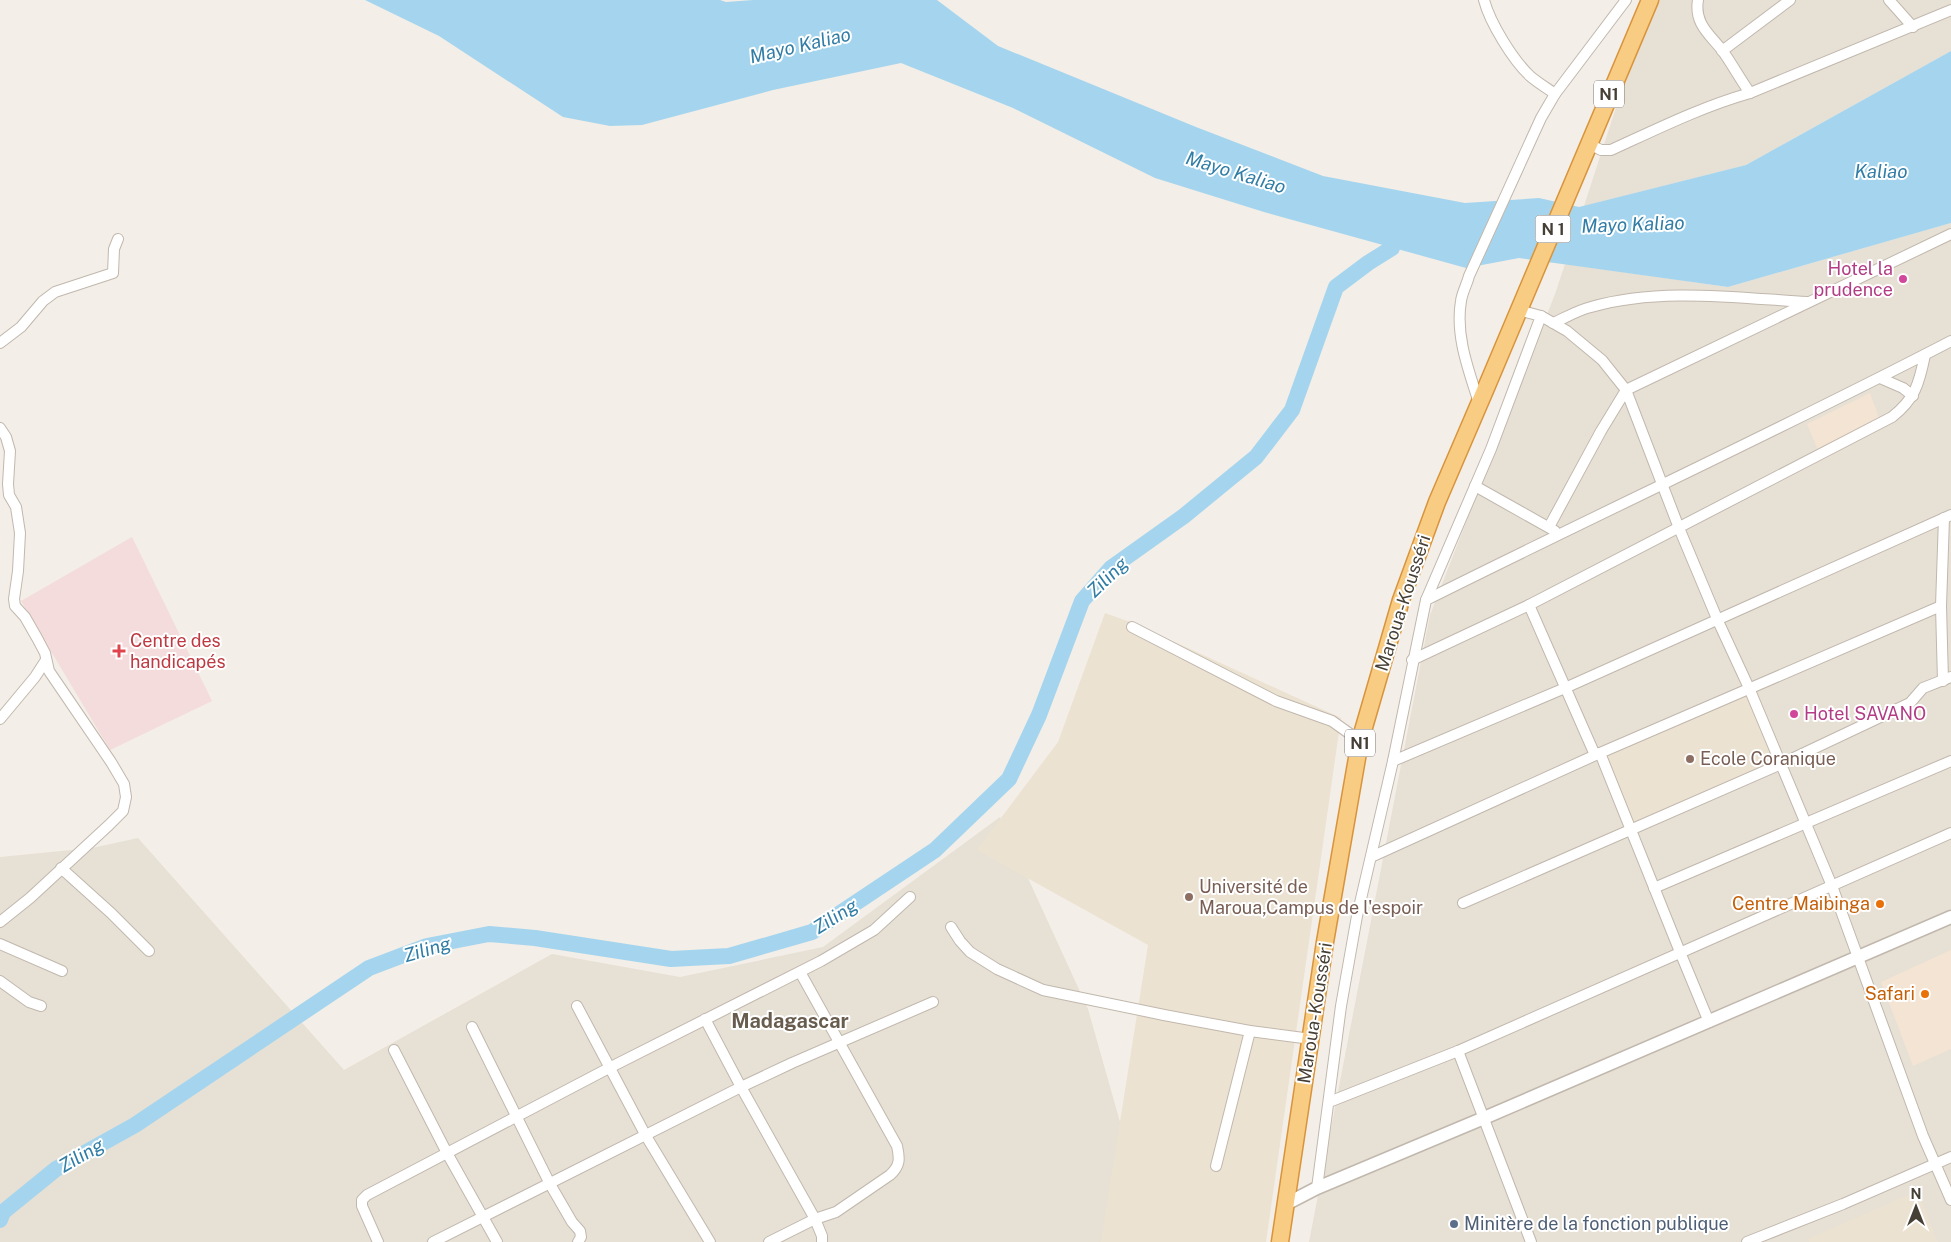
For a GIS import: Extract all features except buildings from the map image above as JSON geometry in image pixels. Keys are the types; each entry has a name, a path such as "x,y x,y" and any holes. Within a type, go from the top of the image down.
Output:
{"highway":[{"name":"Maroua-Kousséri","path":"1280,1242 1325,942 1360,741 1401,600 1437,502 1650,0"}],"street":[{"path":"1484,0 1496,28 1510,50 1530,75 1555,94"},
{"path":"1479,404 1462,351 1460,327 1461,301 1469,276 1542,118 1555,94 1626,0"},
{"path":"1698,0 1698,15 1702,27 1722,51 1750,93"},
{"path":"1722,51 1790,0"},
{"path":"1888,0 1913,27"},
{"path":"1589,144 1601,150 1611,150 1684,116 1719,102 1750,93 1951,10"},
{"path":"1549,527 1601,431 1626,390 1951,234"},
{"path":"0,342 21,326 43,301 55,292 113,273 114,249 118,239"},
{"path":"1553,323 1591,307 1629,300 1681,295 1809,302"},
{"path":"1518,310 1541,316 1567,331 1602,360 1626,390 1679,528 1832,886 1923,1136 1951,1200"},
{"path":"1317,1188 1341,1006 1357,916 1426,600 1475,486 1541,316"},
{"path":"1426,600 1880,378 1951,341"},
{"path":"1412,660 1529,605 1892,418 1904,408 1913,396 1919,384 1925,355"},
{"path":"1880,378 1903,388 1913,396"},
{"path":"0,428 6,437 10,451 8,484 10,495 16,507 20,533 15,606 25,617 45,653 49,671 124,784 126,797 123,811 30,898 0,922"},
{"path":"1475,486 1560,533"},
{"path":"1392,761 1718,621 1948,517 1941,606 1947,679 1923,688 1910,703 1781,764 1463,903"},
{"path":"1529,605 1565,688 1598,754 1632,830 1709,1022"},
{"path":"1371,857 1598,754 1941,606"},
{"path":"1132,627 1276,701 1332,721 1360,741"},
{"path":"0,719 35,677 46,660"},
{"path":"1654,888 1951,761"},
{"path":"1328,1102 1458,1051 1951,833"},
{"path":"61,868 111,913 149,951"},
{"path":"378,1242 362,1206 362,1200 367,1195 609,1068 800,972 874,930 910,897"},
{"path":"1286,1204 1317,1188 1951,918"},
{"path":"951,927 970,952 997,969 1043,990 1250,1031 1311,1039"},
{"path":"0,944 62,971"},
{"path":"769,1242 815,1219 836,1212 890,1176 898,1169 900,1159 897,1146 800,972"},
{"path":"0,981 29,1002 41,1006"},
{"path":"433,1242 741,1087 933,1002"},
{"path":"577,1006 646,1136 710,1242"},
{"path":"705,1019 815,1219 822,1236 822,1242"},
{"path":"472,1027 550,1184 582,1236 578,1242"},
{"path":"1216,1166 1250,1031"},
{"path":"394,1050 447,1153 497,1242"},
{"path":"1458,1051 1531,1242"},
{"path":"1748,1242 1951,1157"}],"shaded area":[{"path":"1651,0 1951,0 1951,51 1746,165 1584,206"},
{"path":"1951,223 1951,1242 1309,1242 1430,615 1565,264 1728,287"},
{"path":"1870,393 1879,418 1819,453 1807,424"},
{"name":"Centre des handicapés","path":"132,537 212,701 110,750 21,601"},
{"name":"Université de Maroua,Campus de l'espoir","path":"1105,613 1133,623 1341,718 1266,1242 1101,1242 1148,945 977,850 1058,742"},
{"name":"Ecole Coranique","path":"1745,693 1776,762 1635,824 1604,755"},
{"path":"1000,817 1088,1009 1154,1242 0,1242 0,857 92,848 138,838 344,1070 552,954 680,977 823,947"},
{"path":"1951,950 1951,1049 1913,1066 1881,982"},
{"path":"1917,1191 1938,1242 1809,1242 1808,1239"}],"water":[{"name":"Kaliao","path":"365,0 720,0 726,2 753,0 937,0 998,46 1196,127 1323,176 1465,203 1539,198 1579,207 1746,165 1951,51 1951,223 1728,287 1519,258 1466,268 1264,212 1155,178 1013,108 901,63 773,90 642,125 610,126 563,117 439,36"}],"waterway":[{"name":"Ziling","path":"0,1220 3,1212 56,1169 135,1125 369,968 427,946 489,934 535,938 671,959 729,956 812,932 935,850 1009,779 1039,715 1082,601 1111,568 1184,516 1256,457 1292,410 1336,287 1392,248"}],"place":[{"name":"Hotel la prudence","path":"1903,279"},
{"name":"Centre des handicapés","path":"119,651"},
{"name":"Hotel SAVANO","path":"1794,714"},
{"name":"Ecole Coranique","path":"1690,759"},
{"name":"Université de Maroua,Campus de l'espoir","path":"1189,897"},
{"name":"Centre Maibinga","path":"1880,904"},
{"name":"Safari","path":"1925,994"},
{"name":"Minitère de la fonction publique","path":"1454,1224"}],"district":[{"name":"Madagascar","path":"790,1021"}],"water label":[{"name":"Mayo Kaliao","path":"800,45"},
{"name":"Mayo Kaliao","path":"1236,172"},
{"name":"Mayo Kaliao","path":"1633,224"}]}
